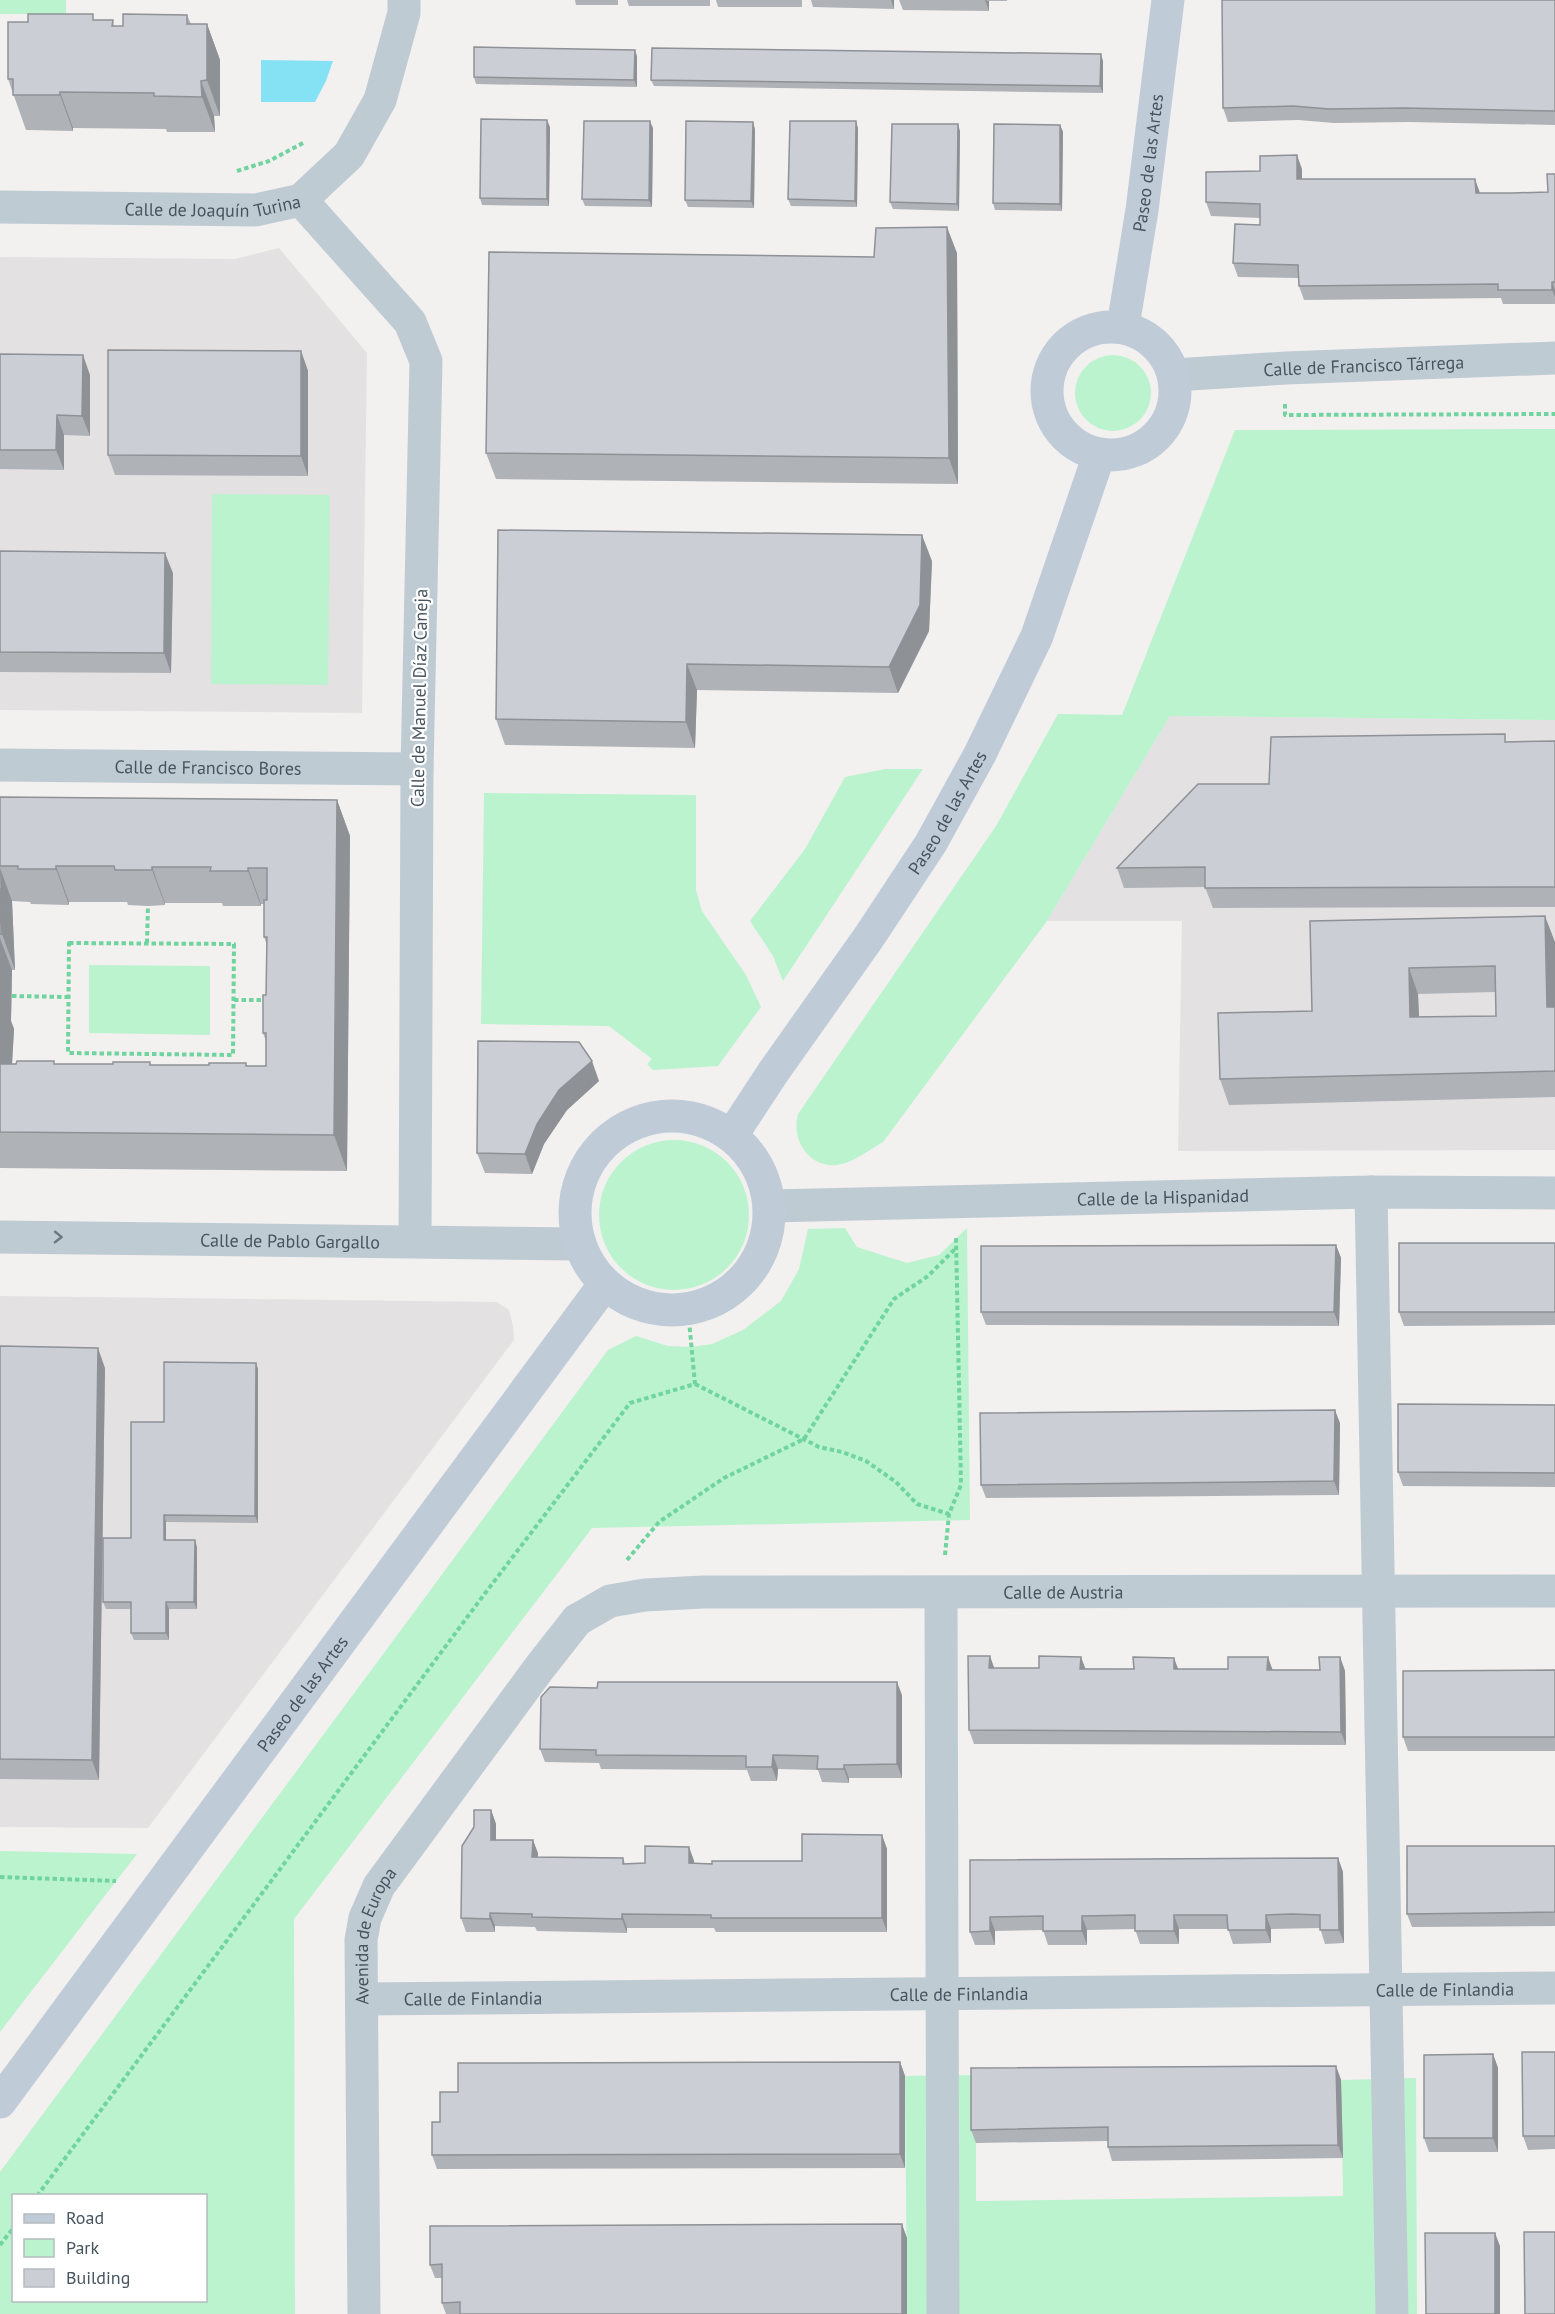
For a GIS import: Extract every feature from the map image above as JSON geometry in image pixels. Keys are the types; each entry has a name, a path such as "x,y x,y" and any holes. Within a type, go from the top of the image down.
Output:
{"main road":[{"name":"Paseo de las Artes","path":"1123,326 1142,210 1168,0"},
{"path":"1123,326 1157,344 1174,375 1174,407 1160,433 1136,451 1099,455 1071,442 1051,417 1046,382 1056,355 1086,330 1123,326"},
{"name":"Paseo de las Artes","path":"732,1135 931,843 980,754 1038,636 1099,455"},
{"path":"662,1114 699,1119 732,1135 760,1168 770,1206 767,1238 753,1268 727,1294 688,1310 639,1306 604,1285 578,1244 574,1199 591,1156 623,1126 662,1114"},
{"name":"Paseo de las Artes","path":"0,2102 604,1285"}],"street":[{"name":"Calle de Joaquín Turina","path":"0,207 256,210 302,200 349,155 380,100 404,13 404,0"},
{"name":"Calle de Manuel Díaz Caneja","path":"302,200 410,322 426,361 417,769 415,1241"},
{"name":"Calle de Francisco Tárrega","path":"1174,375 1286,368 1555,358"},
{"name":"Calle de Francisco Bores","path":"0,765 417,769"},
{"name":"Calle de la Hispanidad","path":"770,1206 1371,1192 1555,1192"},
{"path":"1371,1192 1392,2314"},
{"name":"Calle de Pablo Gargallo","path":"0,1237 578,1244"},
{"name":"Calle de Austria","path":"578,1620 610,1601 645,1595 703,1592 1555,1591"},
{"path":"941,1593 943,2314"},
{"name":"Avenida de Europa","path":"364,2314 361,1940 364,1918 379,1886 540,1667 578,1620"},
{"name":"Calle de Finlandia","path":"362,1999 1555,1988"}],"path":[{"path":"232,173 269,161 312,139"},
{"path":"1286,368 1285,415 1555,414"},
{"path":"147,943 148,906"},
{"path":"69,943 147,943 234,944 233,1055 68,1053 69,943"},
{"path":"12,996 68,997"},
{"path":"234,1000 268,1000"},
{"path":"147,1065 148,1054"},
{"path":"941,1593 949,1514 960,1485 956,1202"},
{"path":"622,1567 659,1522 724,1478 804,1439 894,1299 928,1276 956,1248"},
{"path":"688,1310 695,1384"},
{"path":"38,2194 476,1605 630,1403 695,1384 819,1447 866,1461 896,1482 917,1504 949,1514"},
{"path":"0,1877 162,1882"},
{"path":"0,2245 12,2230"}],"shaded area":[{"path":"279,248 367,353 362,713 0,710 0,257 235,259"},
{"path":"1170,716 1555,720 1555,1150 1178,1151 1182,921 1047,921"},
{"path":"0,1296 497,1302 509,1310 514,1340 148,1828 0,1827"}],"green space":[{"path":"0,0 66,0 66,14 0,14"},
{"path":"1113,355 1128,358 1140,366 1148,378 1151,393 1148,408 1140,420 1128,428 1113,431 1098,428 1086,420 1078,408 1075,393 1078,378 1086,366 1098,358"},
{"path":"1555,429 1555,720 1170,716 1047,921 883,1142 843,1164 827,1165 810,1157 804,1150 797,1133 798,1114 996,826 1058,714 1122,715 1235,430"},
{"path":"212,494 330,495 328,685 211,684"},
{"path":"885,769 923,769 783,981 773,956 750,921 805,849 845,777"},
{"path":"484,793 696,795 696,890 702,911 746,975 761,1007 718,1066 653,1070 647,1064 652,1059 609,1026 481,1024"},
{"path":"89,965 210,966 210,1035 89,1033"},
{"path":"674,1140 703,1145 716,1152 727,1162 737,1173 744,1186 749,1215 744,1244 737,1257 727,1268 716,1278 703,1285 674,1290 645,1285 632,1278 621,1268 611,1257 604,1244 599,1215 604,1186 611,1173 621,1162 632,1152 645,1145"},
{"path":"845,1228 857,1247 907,1263 939,1255 967,1228 970,1520 592,1528 294,1919 295,2314 0,2314 0,2172 608,1350 636,1336 668,1346 691,1347 712,1344 743,1330 781,1301 799,1269 808,1229"},
{"path":"0,1851 137,1854 0,2032"},
{"path":"976,2075 976,2201 1343,2196 1341,2080 1416,2078 1417,2314 907,2314 905,2076"}],"water":[{"path":"261,60 333,61 315,102 261,102"}],"building":[{"path":"1222,0 1555,0 1555,111 1329,109 1293,106 1223,108"},
{"path":"28,14 93,14 93,20 113,20 112,26 123,26 123,14 187,15 187,24 207,24 207,80 201,81 202,97 154,96 154,93 60,92 60,95 13,95 13,79 8,79 8,22 28,22"},
{"path":"474,47 635,50 634,80 474,77"},
{"path":"652,48 1101,54 1100,86 651,80"},
{"path":"481,119 547,120 547,199 480,198"},
{"path":"584,121 650,121 649,200 582,199"},
{"path":"686,121 753,122 751,201 685,200"},
{"path":"790,121 856,121 855,201 788,199"},
{"path":"892,124 958,124 957,204 890,202"},
{"path":"994,124 1060,125 1060,204 993,203"},
{"path":"1297,155 1297,179 1475,179 1476,193 1548,192 1547,174 1555,174 1555,282 1552,282 1552,290 1498,290 1498,284 1299,286 1298,265 1233,263 1235,224 1260,225 1260,204 1206,202 1206,172 1260,171 1260,156"},
{"path":"947,227 949,458 486,453 489,252 874,257 876,228"},
{"path":"108,350 301,351 301,456 108,455"},
{"path":"0,354 83,355 82,416 57,415 56,450 0,450"},
{"path":"498,530 922,535 920,605 889,667 687,664 686,722 496,719"},
{"path":"0,551 165,553 164,653 0,652"},
{"path":"1505,734 1505,742 1555,741 1555,887 1205,888 1205,867 1117,868 1198,784 1269,784 1271,737"},
{"path":"0,797 337,800 334,1135 0,1132 0,1064 16,1064 17,1061 54,1061 54,1064 150,1062 150,1065 246,1063 246,1066 266,1066 263,995 266,995 267,937 264,937 264,900 267,900 267,868 248,868 248,871 210,871 211,867 152,867 152,870 115,870 114,866 56,866 56,869 18,869 18,866 0,866"},
{"path":"0,888 2,934 0,934"},
{"path":"1545,916 1547,1007 1555,1007 1555,1071 1220,1079 1218,1013 1312,1011 1310,921","holes":["1495,966 1496,1016 1410,1017 1409,968"]},
{"path":"478,1041 579,1042 592,1061 559,1090 537,1124 525,1154 477,1153"},
{"path":"1399,1243 1555,1243 1555,1312 1399,1312"},
{"path":"1336,1245 1334,1312 981,1312 981,1246"},
{"path":"0,1346 98,1348 92,1760 0,1759"},
{"path":"164,1362 256,1363 255,1516 164,1515 164,1540 195,1540 194,1602 166,1602 166,1633 131,1633 131,1602 103,1602 103,1538 131,1538 131,1422 164,1422"},
{"path":"1398,1404 1555,1405 1555,1473 1398,1472"},
{"path":"1335,1410 1334,1481 981,1485 980,1413"},
{"path":"968,1656 990,1656 989,1668 1039,1668 1039,1656 1081,1657 1080,1669 1134,1669 1133,1657 1174,1658 1174,1669 1228,1669 1228,1657 1268,1657 1267,1670 1320,1670 1319,1657 1340,1657 1341,1732 969,1730"},
{"path":"1555,1670 1555,1737 1403,1737 1403,1671"},
{"path":"598,1682 897,1682 897,1764 844,1765 844,1769 817,1769 818,1756 773,1755 772,1767 746,1767 746,1756 596,1755 596,1750 540,1749 541,1697 550,1687 597,1688"},
{"path":"474,1810 491,1810 491,1840 533,1840 532,1857 623,1858 623,1864 645,1863 645,1846 689,1847 689,1863 802,1861 802,1834 882,1835 882,1918 711,1918 711,1915 622,1914 622,1919 532,1917 532,1914 490,1913 490,1919 461,1918 462,1846 474,1827"},
{"path":"1407,1846 1555,1846 1555,1912 1407,1914"},
{"path":"1338,1858 1339,1930 1320,1930 1320,1915 1292,1914 1266,1915 1266,1930 1228,1930 1227,1915 1174,1915 1174,1931 1135,1931 1135,1915 1082,1916 1082,1931 1043,1931 1043,1916 990,1917 990,1931 970,1932 970,1860"},
{"path":"1522,2052 1555,2052 1555,2136 1523,2136"},
{"path":"1493,2054 1493,2138 1424,2138 1424,2055"},
{"path":"900,2062 900,2154 432,2155 432,2122 440,2122 440,2092 458,2092 458,2063"},
{"path":"1336,2066 1338,2145 1108,2147 1108,2127 971,2130 971,2068"},
{"path":"902,2224 902,2314 460,2314 460,2302 442,2303 442,2264 430,2265 430,2226"},
{"path":"1524,2232 1555,2232 1555,2314 1525,2314"},
{"path":"1425,2233 1495,2233 1495,2314 1426,2314"}]}
